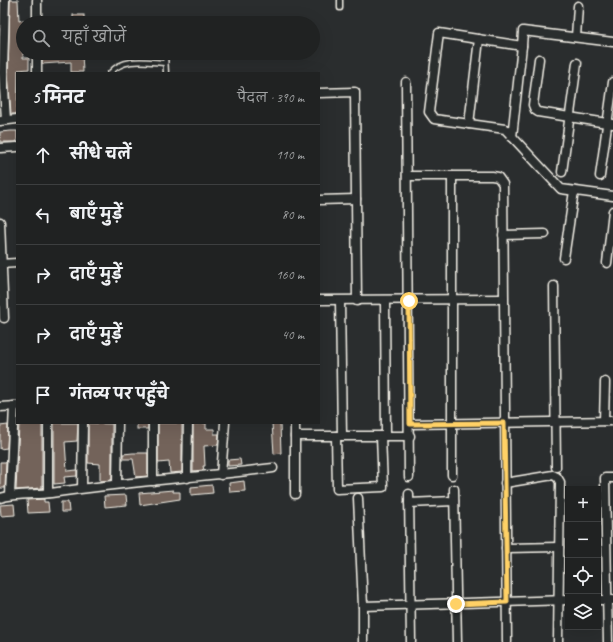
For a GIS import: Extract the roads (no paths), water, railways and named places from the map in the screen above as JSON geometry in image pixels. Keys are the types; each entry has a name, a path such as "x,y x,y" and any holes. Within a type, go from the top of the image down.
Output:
{"street":[{"path":"5,0 3,121 16,119"},
{"path":"37,0 37,16"},
{"path":"576,37 578,6"},
{"path":"512,136 523,31 613,42"},
{"path":"522,46 439,33 429,112 434,119 505,130 561,189 613,196"},
{"path":"469,124 479,40"},
{"path":"539,59 533,105 535,110 538,112 610,123"},
{"path":"37,60 37,72"},
{"path":"562,172 577,63"},
{"path":"406,82 410,477"},
{"path":"600,176 610,123 613,82"},
{"path":"320,93 355,92 357,301"},
{"path":"0,148 16,147"},
{"path":"407,176 498,176 501,180 508,642"},
{"path":"452,176 452,475"},
{"path":"564,258 574,191"},
{"path":"320,200 356,199"},
{"path":"607,263 613,211"},
{"path":"0,222 4,318"},
{"path":"503,234 545,234"},
{"path":"1,264 16,263"},
{"path":"554,286 556,467"},
{"path":"320,300 452,301 503,299"},
{"path":"340,300 337,489 382,487 385,301"},
{"path":"604,382 604,421"},
{"path":"0,407 15,406 10,495"},
{"path":"410,424 613,421"},
{"path":"48,424 48,493"},
{"path":"82,488 83,424"},
{"path":"117,484 118,424"},
{"path":"153,424 153,481"},
{"path":"187,478 188,424"},
{"path":"221,475 225,424"},
{"path":"295,424 295,494"},
{"path":"295,436 410,436"},
{"path":"0,498 10,495 48,493 117,484 221,475 273,468"},
{"path":"506,483 553,475 557,477 560,482 559,547 564,600 558,642"},
{"path":"608,642 610,600 606,478 613,478"},
{"path":"454,489 457,642"},
{"path":"410,494 410,642"},
{"path":"358,498 363,606 363,642"},
{"path":"409,503 454,501"},
{"path":"506,548 559,547"},
{"path":"363,606 564,600"}],"lane":[{"path":"340,0 340,8"},
{"path":"111,72 118,66 131,61 165,63 166,72"}]}
